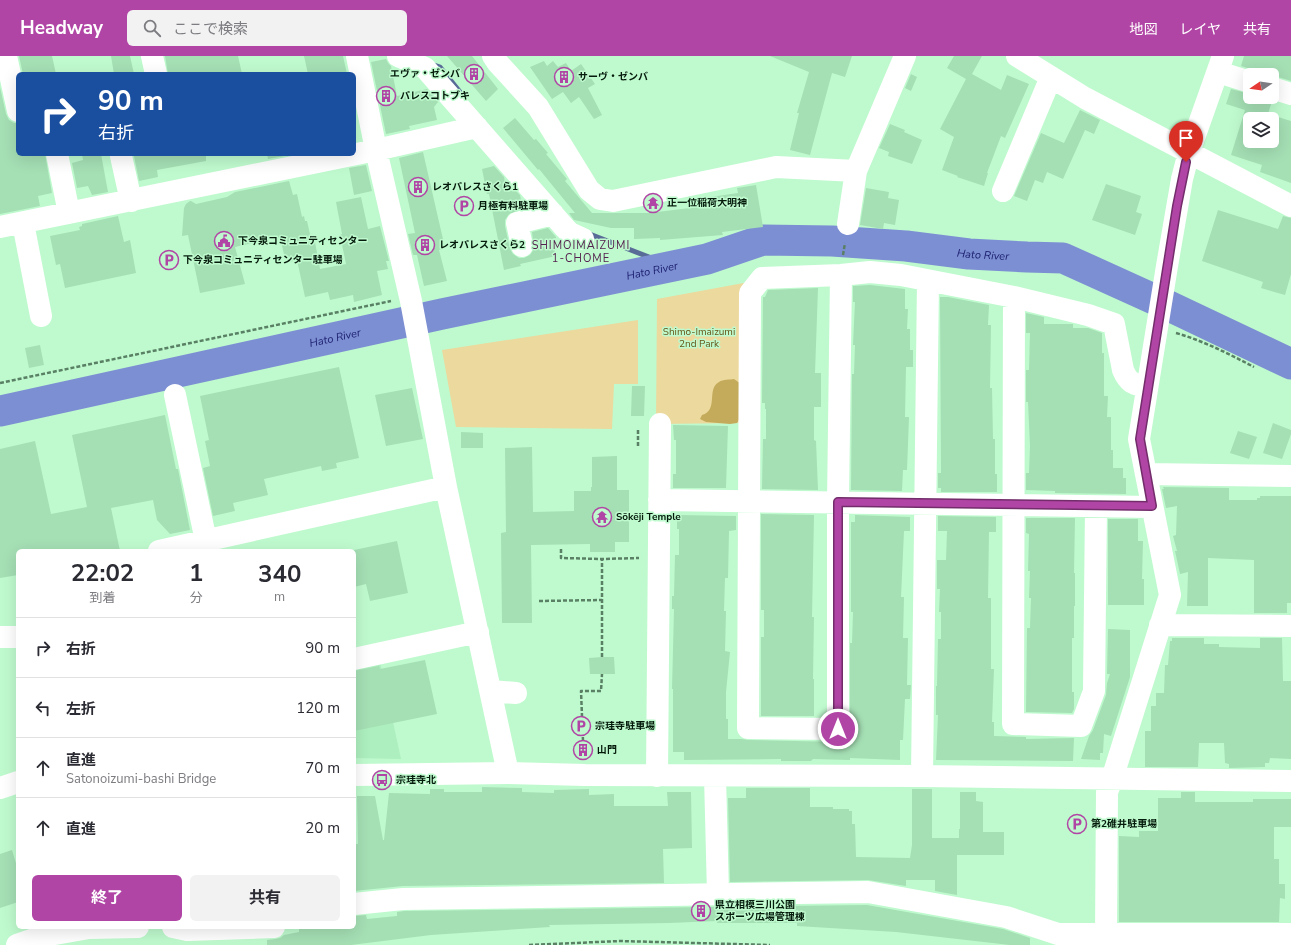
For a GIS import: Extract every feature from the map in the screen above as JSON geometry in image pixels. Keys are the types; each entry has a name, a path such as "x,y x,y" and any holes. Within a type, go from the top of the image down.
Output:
{"street":[{"path":"6,56 16,102"},
{"path":"152,56 156,72"},
{"path":"357,56 376,150 410,299 446,488 508,773"},
{"path":"398,56 426,68 570,233 583,239"},
{"path":"493,56 538,107 589,190 600,199 613,200 776,167 856,171"},
{"path":"847,231 856,171 905,56"},
{"path":"1017,56 1085,98 1291,206"},
{"path":"1106,934 1107,792 1170,595 1140,439 1148,387 1165,329 1166,266 1189,152 1221,64 1243,78"},
{"path":"1003,191 1051,77"},
{"path":"1279,90 1291,94"},
{"path":"356,154 477,127"},
{"path":"57,156 69,213"},
{"path":"121,156 131,201"},
{"path":"0,227 347,156"},
{"path":"522,246 517,223 553,214"},
{"path":"23,223 41,316"},
{"path":"842,267 838,502 838,729 748,728 750,293 762,278 842,267 901,275 1014,297 1088,315 1114,324 1123,370 1128,380 1132,383 1148,387"},
{"path":"922,776 928,281"},
{"path":"1014,297 1013,724 1081,726 1094,691 1096,507"},
{"path":"175,395 206,541"},
{"path":"657,776 660,424"},
{"path":"1146,474 1291,476"},
{"path":"168,549 446,488"},
{"path":"659,500 1014,504 1096,507 1152,506"},
{"path":"1160,625 1291,626"},
{"path":"356,659 478,632"},
{"path":"0,637 16,637"},
{"path":"491,692 516,693"},
{"path":"356,775 508,773 657,776 922,776 1291,780"},
{"path":"715,776 718,894"},
{"path":"0,788 16,783"},
{"path":"356,904 403,899 868,892 1006,917 1058,934 1291,934"},
{"path":"17,945 43,936 83,929"},
{"path":"182,929 216,929"}],"path":[{"path":"842,267 847,231"},
{"path":"0,383 410,299"},
{"path":"1165,329 1193,338 1254,366"},
{"path":"638,430 638,452"},
{"path":"561,549 561,558 602,559 639,558 639,550"},
{"path":"602,559 602,657"},
{"path":"539,601 602,600"},
{"path":"583,741 581,691 601,691 602,674"},
{"path":"529,945 620,941 770,945"}],"shaded area":[{"path":"734,379 741,384 740,418 737,423 730,424 706,422 700,419 702,415 710,409 715,385 722,380"},
{"path":"380,662 401,759 356,758 356,666"}],"green space":[{"name":"Shimo-Imaizumi 2nd Park","path":"749,282 742,423 656,424 657,299"},
{"path":"638,320 638,384 614,384 612,429 456,427 442,350"}],"building":[{"path":"19,56 52,56 56,72 23,72"},
{"path":"111,56 130,56 134,72 114,72"},
{"path":"165,56 238,56 242,72 168,72"},
{"path":"304,56 343,56 347,72 308,72"},
{"name":"エヴァ・ゼンバ","path":"447,56 472,56 498,89 486,101"},
{"path":"770,56 852,56 845,77 832,73 810,155 790,150 799,113 797,113 809,72"},
{"path":"954,56 982,56 972,74 1001,90 1007,75 1029,84 1005,138 1001,136 987,173 984,186 957,177 958,176 942,170 954,137 940,129 966,79 947,68"},
{"path":"1244,56 1291,56 1291,81 1279,77 1279,68 1248,68 1241,66"},
{"path":"386,59 391,66 397,96 427,89 438,102 434,107 437,120 409,126 410,129 386,134 371,62"},
{"name":"サーヴ・ゼンバ","path":"544,61 547,66 553,61 558,67 566,63 571,71 581,64 595,84 588,88 602,115 594,119 579,97 571,103 563,92 552,99 530,67"},
{"path":"911,74 917,77 911,91 905,88"},
{"path":"0,87 6,114 9,120 16,123 16,156 45,156 52,193 38,196 40,206 0,214"},
{"path":"1231,89 1243,92 1243,104 1271,104 1269,112 1244,112 1245,110 1226,104"},
{"path":"1080,110 1100,120 1094,134 1085,130 1063,179 1047,172 1043,183 1035,180 1027,201 1014,196 1041,133 1064,143"},
{"path":"1243,116 1243,148 1279,148 1279,117 1291,121 1291,183 1260,172 1262,165 1231,155"},
{"path":"515,118 534,140 536,139 548,153 546,154 567,179 565,181 592,213 649,213 698,207 697,199 738,193 737,188 756,185 763,227 722,232 723,235 660,240 660,238 634,239 634,228 611,228 574,220 569,213 575,213 503,128"},
{"path":"890,124 905,130 904,132 922,140 912,164 888,156 889,152 879,148"},
{"path":"423,152 445,248 439,250 447,281 424,286 417,255 413,255 408,234 415,233 399,158"},
{"path":"82,156 101,156 108,192 92,195 88,186 77,188 72,163 83,160"},
{"path":"134,156 206,156 206,161 157,170 158,177 139,181"},
{"path":"267,156 284,156 268,159"},
{"path":"366,165 372,191 354,195 349,168"},
{"path":"494,166 504,177 507,192 515,190 520,195 523,209 509,214 505,220 510,249 513,254 519,258 524,258 530,255 534,249 532,232 548,228 556,237 552,239 556,256 520,264 521,266 504,270 489,194 487,194 482,169"},
{"path":"289,181 293,195 297,194 302,217 304,216 305,221 307,221 312,243 315,242 320,269 346,264 340,235 342,234 336,202 361,197 368,229 380,226 389,261 386,261 388,269 377,271 382,295 354,302 353,295 330,300 328,292 305,297 297,260 286,263 280,237 235,247 245,284 200,293 188,235 182,236 184,208 186,204 191,201 196,204 227,197 235,192"},
{"path":"1106,184 1141,196 1136,212 1142,214 1135,235 1092,220"},
{"path":"866,188 889,192 888,198 899,200 895,225 884,223 883,229 860,225"},
{"path":"1218,210 1278,229 1283,216 1291,218 1291,274 1285,295 1261,288 1263,282 1202,261"},
{"path":"118,216 124,242 130,240 136,273 65,288 60,264 56,265 50,236 80,230 79,227 82,226 82,224"},
{"path":"870,285 905,289 905,309 908,309 907,329 910,329 910,350 913,350 913,367 906,367 905,417 909,417 907,470 903,470 902,491 851,490 852,374 854,374 855,345 853,345 855,302 853,302 853,286"},
{"path":"818,288 815,373 821,373 821,407 814,407 814,440 816,441 818,490 762,489 763,439 766,439 766,409 765,403 762,403 763,297 765,297 768,290"},
{"path":"940,297 948,297 989,305 988,325 991,325 990,388 992,388 993,439 995,439 995,474 997,474 997,492 941,492 941,488 938,488 938,473 941,473"},
{"path":"1026,313 1044,317 1044,324 1073,324 1073,328 1088,328 1102,333 1102,353 1104,353 1104,396 1108,396 1107,417 1111,417 1111,450 1113,450 1113,468 1123,468 1123,478 1126,478 1126,494 1055,493 1055,491 1026,490 1026,473 1029,473 1030,446 1028,402 1026,402 1026,370 1029,370 1030,333 1026,333"},
{"path":"40,345 44,365 29,368 25,348"},
{"path":"339,367 359,458 336,463 337,468 322,471 321,466 264,479 268,495 233,503 235,511 213,516 203,468 210,466 205,441 209,440 200,396"},
{"path":"632,386 645,386 644,416 631,416"},
{"path":"412,388 423,439 386,446 375,395"},
{"path":"165,415 176,469 178,469 190,530 170,534 157,520 153,500 111,508 120,549 16,549 16,575 0,578 0,449 35,441 51,514 87,507 72,435"},
{"path":"1273,423 1291,430 1282,459 1263,453"},
{"path":"673,425 728,426 726,488 673,488 673,474 676,474 676,440 674,440"},
{"path":"1238,431 1257,437 1249,459 1230,453"},
{"path":"461,432 483,433 483,448 461,448"},
{"path":"532,447 533,512 574,511 574,491 591,491 592,457 617,456 617,490 629,490 629,542 615,542 615,552 590,552 590,544 531,545 532,623 502,623 501,533 506,532 505,448"},
{"path":"1163,487 1229,488 1229,500 1257,500 1260,496 1291,496 1291,603 1287,603 1287,613 1254,613 1254,560 1208,558 1208,606 1187,606 1188,572 1180,574 1175,551 1177,551 1173,536 1176,535 1177,506 1166,508 1162,489 1164,489"},
{"path":"761,514 814,515 812,617 814,617 814,716 761,716 761,637 764,637 764,610 761,610"},
{"path":"677,515 736,516 736,530 729,531 728,578 725,578 725,651 730,652 726,692 728,739 838,742 848,740 850,729 850,643 852,643 853,612 851,612 851,522 855,522 855,515 910,517 910,531 904,531 901,597 904,597 903,638 908,638 907,685 911,685 910,699 905,699 903,740 900,740 900,760 850,758 850,760 813,759 811,761 781,761 781,759 684,760 684,752 673,752 672,689 674,609 672,609 672,596 674,596 675,555 679,555 679,529 677,529"},
{"path":"938,516 996,517 996,532 989,532 988,598 991,598 991,669 994,669 992,722 994,722 994,736 1026,737 1026,739 1074,738 1073,761 936,760 938,715 936,715 936,686 938,639 941,639 941,612 939,612 940,589 937,589 937,560 946,560 947,531 938,531"},
{"path":"1026,518 1075,518 1075,606 1074,638 1072,638 1072,692 1074,692 1074,709 1072,713 1026,712 1027,628 1030,628 1031,598 1029,598 1030,571 1028,571 1029,534 1026,533"},
{"path":"1108,519 1138,519 1138,541 1143,541 1142,579 1144,579 1144,605 1108,605"},
{"path":"397,541 408,593 370,601 366,584 356,586 356,550"},
{"path":"1108,629 1130,630 1130,677 1111,736 1104,734 1103,753 1100,753 1100,760 1081,759 1106,695 1107,683 1110,674 1107,674"},
{"path":"1172,638 1204,638 1204,644 1219,644 1219,647 1260,648 1260,638 1282,638 1283,681 1291,681 1291,759 1270,758 1269,763 1265,763 1265,767 1229,768 1229,764 1225,763 1224,743 1199,743 1198,767 1145,767 1145,731 1151,731 1151,706 1156,706 1156,693 1164,693 1165,665 1168,665 1170,641 1172,641"},
{"path":"614,657 615,674 590,674 589,658"},
{"path":"425,660 437,714 356,731 356,671 379,666 380,669"},
{"path":"482,787 522,788 522,792 554,793 554,790 589,789 589,795 614,794 614,806 668,806 667,792 691,792 692,848 663,849 664,883 403,886 356,891 356,844 358,844 357,796 375,796 384,840 389,793 430,794 430,789 444,789 444,792 482,792"},
{"path":"746,788 810,788 810,807 833,807 833,809 849,809 849,811 852,811 852,824 855,824 856,857 910,858 912,845 912,789 932,789 932,838 959,838 960,792 976,792 976,801 983,802 983,832 1004,832 1004,855 957,855 957,895 935,891 935,880 906,880 906,886 868,880 730,882 728,798 746,798"},
{"path":"1181,792 1195,792 1195,802 1253,802 1253,799 1291,799 1291,827 1274,827 1274,859 1279,859 1279,884 1285,884 1285,899 1280,898 1279,922 1119,922 1119,836 1139,837 1139,831 1158,831 1158,798 1181,798"},
{"path":"12,850 16,863 16,903 0,908 0,854"},
{"path":"867,905 1003,929 1030,938 1030,945 1010,945 896,932 797,926 797,923 717,923 717,921 549,925 550,927 431,935 351,945 267,945 267,940 280,938 284,935 299,932 299,929 356,929 356,916 366,915 367,919 397,916 397,912"}],"waterway":[{"path":"434,65 440,67 460,92"},
{"path":"587,233 672,266"},
{"name":"Hato River","path":"0,411 442,314 707,259 763,240 832,241 906,246 969,254 1063,258 1291,364"}],"place":[{"name":"エヴァ・ゼンバ","path":"474,74"},
{"name":"サーヴ・ゼンバ","path":"564,77"},
{"name":"パレスコトブキ","path":"386,96"},
{"name":"レオパレスさくら1","path":"418,187"},
{"name":"正一位稲荷大明神","path":"653,203"},
{"name":"月極有料駐車場","path":"464,206"},
{"name":"下今泉コミュニティセンター","path":"224,241"},
{"name":"レオパレスさくら2","path":"425,245"},
{"name":"下今泉コミュニティセンター駐車場","path":"169,260"},
{"name":"Sōkēji Temple","path":"602,517"},
{"name":"宗珪寺駐車場","path":"581,726"},
{"name":"山門","path":"583,750"},
{"name":"宗珪寺北","path":"382,780"},
{"name":"第2碓井駐車場","path":"1077,824"},
{"name":"県立相模三川公園 スポーツ広場管理棟","path":"701,911"}],"district":[{"name":"SHIMOIMAIZUMI 1-CHOME","path":"581,251"}],"route":[{"path":"838,729 838,502 1014,504 1096,507 1152,506 1140,439 1166,266 1186,162"}]}
